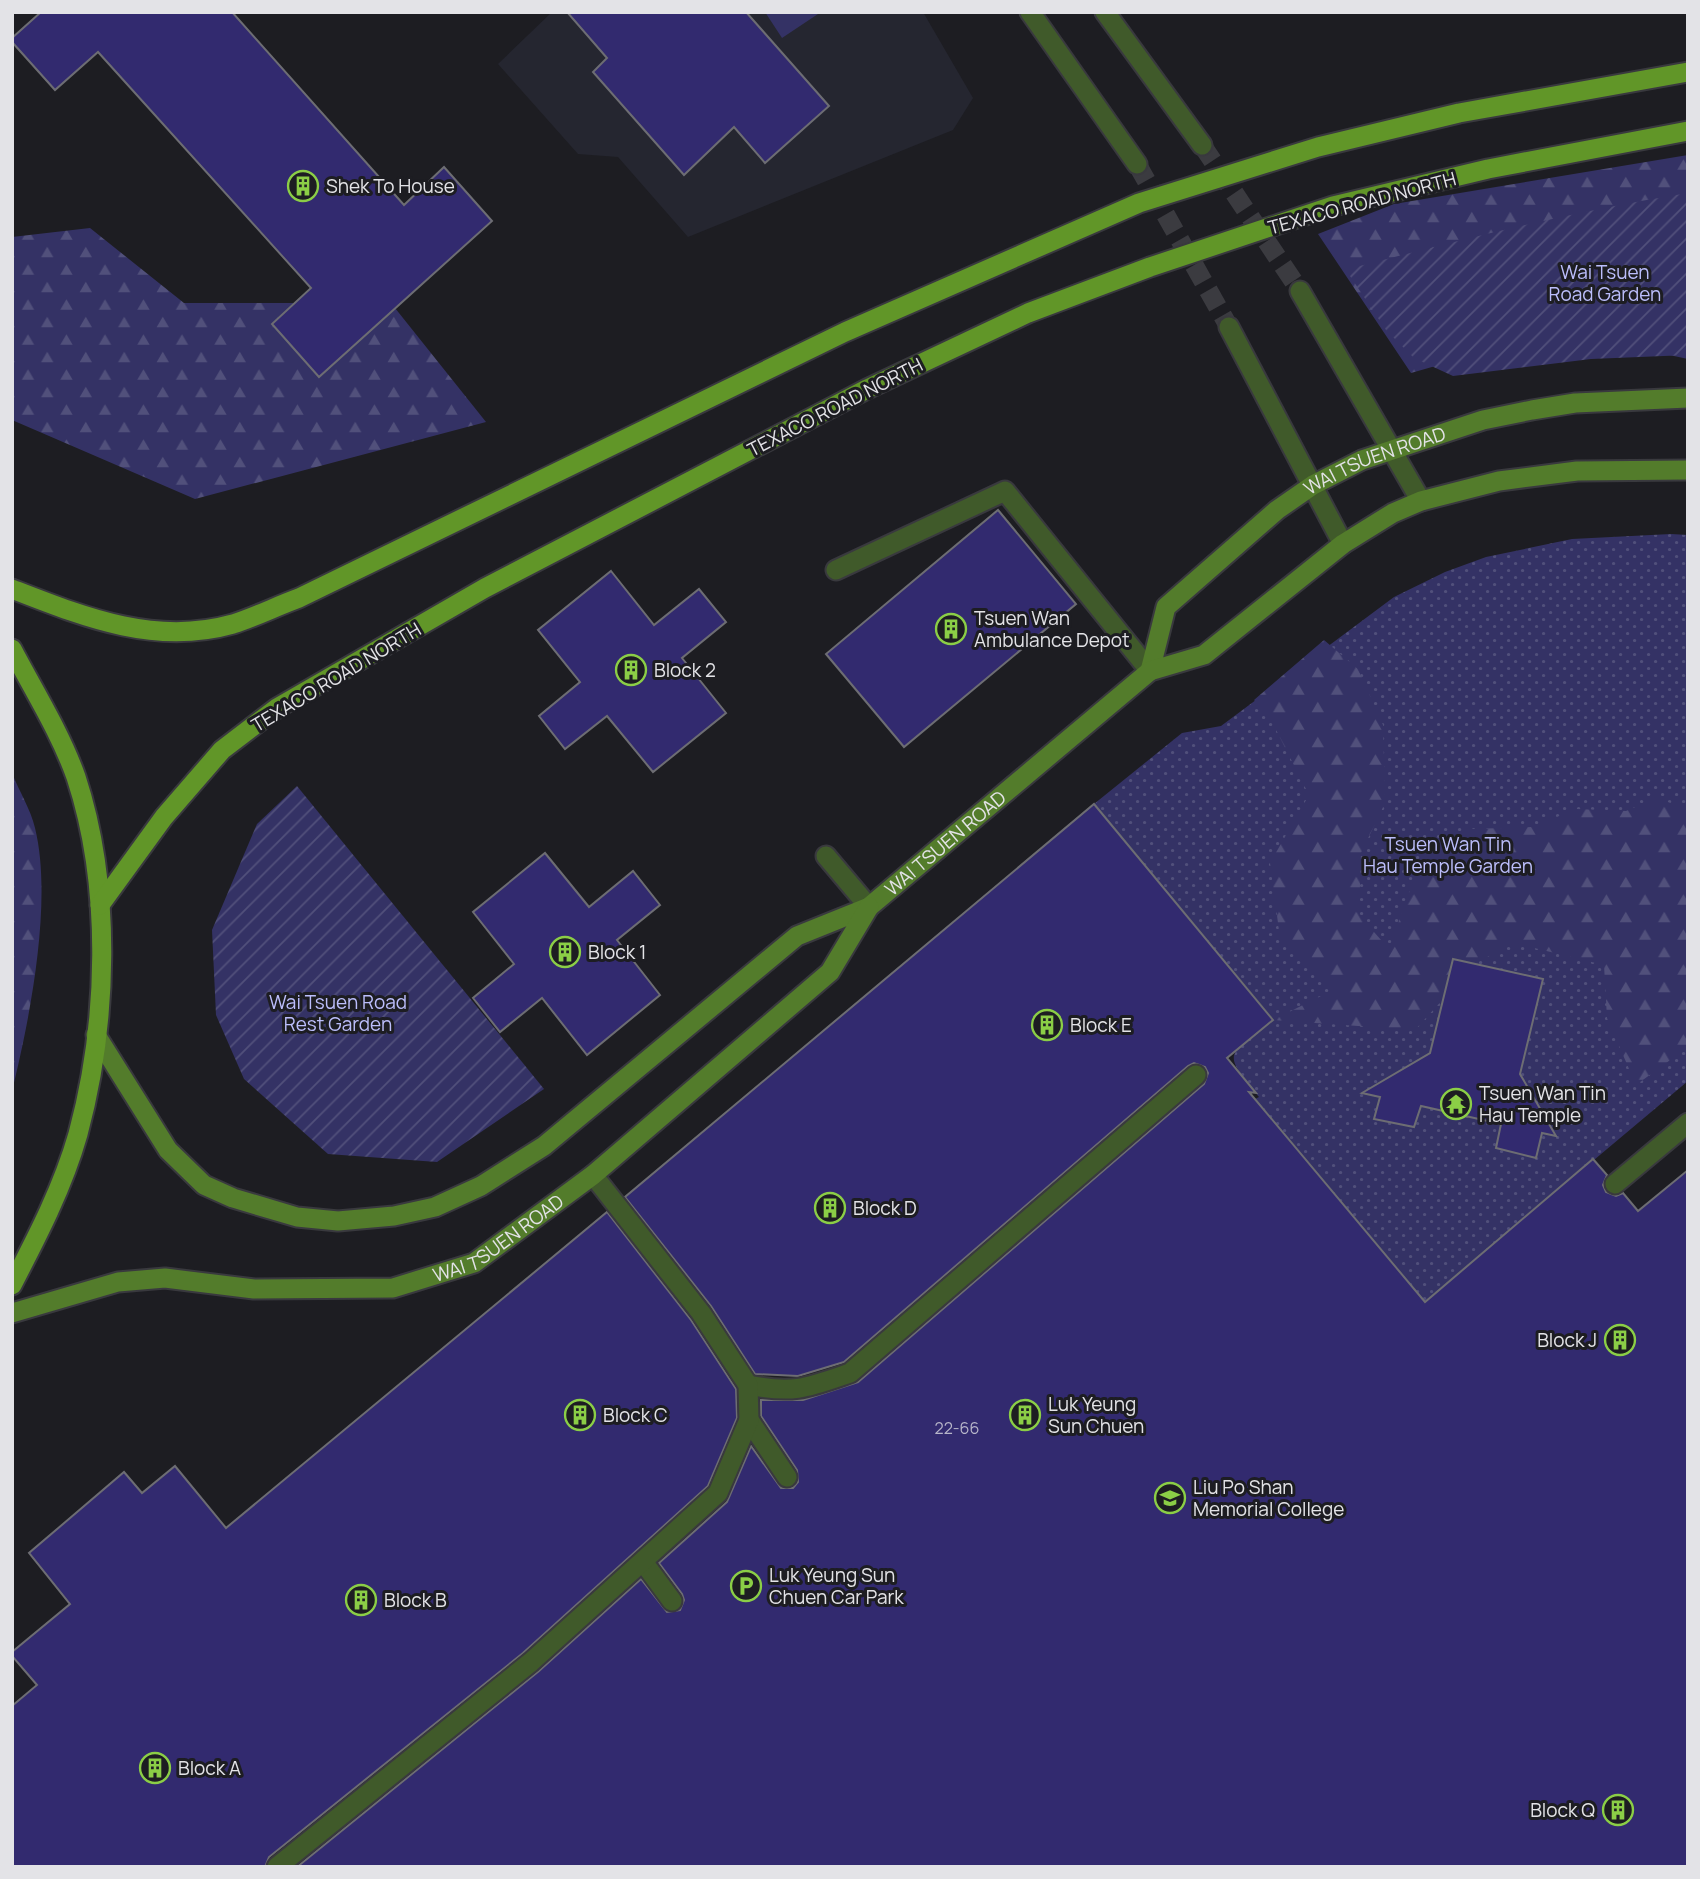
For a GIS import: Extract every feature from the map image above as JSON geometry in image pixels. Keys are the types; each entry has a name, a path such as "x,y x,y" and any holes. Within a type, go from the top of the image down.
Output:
{"main road":[{"path":"12,589 108,625 167,633 232,624 299,598 845,332 1139,203 1318,147 1447,116 1688,72"},
{"name":"TEXACO ROAD NORTH","path":"100,905 164,817 222,750 277,708 485,588 867,389 1028,313 1150,267 1334,206 1488,169 1688,131"},
{"name":"WAI TSUEN ROAD","path":"1150,671 1166,607 1251,529 1313,485 1362,460 1483,420 1532,410 1575,403 1688,398"},
{"name":"WAI TSUEN ROAD","path":"96,1035 168,1150 204,1185 233,1198 297,1217 338,1221 394,1216 435,1206 481,1186 544,1146 797,936 869,907 1150,671 1204,655 1343,544 1393,513 1421,501 1499,481 1577,471 1688,470"},
{"path":"12,649 50,718 75,777 95,856 100,905 102,992 78,1134 43,1226 12,1285"},
{"name":"WAI TSUEN ROAD","path":"12,1313 99,1286 165,1278 254,1289 393,1288 474,1263 593,1175 830,972 869,907"}],"street":[{"path":"1030,12 1138,164"},
{"path":"1105,12 1202,145"},
{"path":"1300,291 1393,448 1421,501"},
{"path":"1230,327 1343,544"},
{"path":"836,570 1005,491 1150,671"},
{"path":"826,856 869,907"},
{"path":"748,1385 781,1392 809,1387 850,1373 1196,1075"},
{"path":"1615,1184 1688,1123"},
{"path":"277,1867 531,1662 644,1563 718,1493 749,1419 748,1385 701,1313 593,1175"},
{"path":"749,1419 787,1477"},
{"path":"644,1563 672,1601"}],"shaded area":[{"path":"552,12 923,12 973,98 953,130 688,237 618,157 578,154 498,64"}],"green space":[{"path":"765,12 821,12 782,38"},
{"name":"Wai Tsuen Road Garden","path":"1688,155 1688,359 1557,331 1411,373 1318,234 1394,204"},
{"name":"Wai Tsuen Road Garden","path":"1688,193 1688,355 1591,359 1453,376 1414,358 1386,330 1350,276 1352,268 1477,236 1603,208"},
{"path":"90,228 184,303 391,303 486,422 195,499 12,420 12,237"},
{"name":"Tsuen Wan Tin Hau Temple Garden","path":"1688,535 1688,1081 1425,1302 1255,1099 1259,1097 1237,1069 1234,1060 1240,1047 1273,1019 1094,804 1182,733 1221,726 1394,597 1445,572 1486,557 1572,539"},
{"path":"1324,640 1358,669 1383,725 1385,803 1361,853 1359,915 1389,949 1415,876 1433,850 1471,829 1533,827 1576,809 1626,811 1656,798 1688,809 1688,1047 1636,1085 1607,1018 1604,965 1514,943 1476,963 1415,1030 1273,1020 1333,990 1280,938 1270,863 1309,795 1270,718 1254,700"},
{"path":"12,773 35,828 42,890 32,995 12,1091"},
{"name":"Wai Tsuen Road Rest Garden","path":"297,786 544,1089 437,1162 328,1154 244,1079 216,1015 212,930 257,824"}],"building":[{"name":"Shek To House","path":"41,12 232,12 404,205 444,167 492,221 319,377 272,324 311,288 98,52 55,90 12,42 12,38"},
{"path":"567,12 746,12 829,106 765,163 734,127 684,175 593,72 607,58"},
{"name":"Tsuen Wan Ambulance Depot","path":"998,510 1076,604 904,747 826,654"},
{"name":"Block 2","path":"611,571 654,625 699,589 726,622 682,658 726,713 653,772 607,716 565,749 539,716 580,682 538,630"},
{"name":"Luk Yeung Sun Chuen","path":"1094,804 1273,1020 1227,1058 1256,1093 1249,1092 1425,1302 1593,1159 1607,1175 1603,1185 1606,1192 1616,1196 1623,1193 1638,1211 1688,1170 1688,1867 297,1867 539,1671 641,1579 667,1612 680,1610 684,1600 682,1594 659,1563 727,1502 751,1446 781,1488 793,1488 798,1482 797,1470 761,1416 761,1400 803,1400 858,1382 1204,1084 1208,1073 1205,1067 1194,1063 1188,1066 844,1362 798,1376 755,1374 711,1306 625,1197"},
{"name":"Block 1","path":"545,853 589,907 633,871 660,905 617,940 660,995 587,1055 542,998 500,1032 473,998 514,964 473,912"},
{"path":"1453,959 1543,979 1520,1074 1556,1136 1542,1133 1536,1158 1496,1148 1501,1124 1421,1106 1414,1127 1374,1119 1380,1097 1362,1093 1430,1053"},
{"path":"607,1212 691,1320 736,1389 737,1418 708,1486 523,1653 269,1857 265,1867 12,1867 12,1706 37,1685 12,1656 12,1652 70,1604 29,1553 124,1472 142,1493 175,1466 226,1528"}],"tunnel":[{"path":"1202,145 1300,291"},
{"path":"1137,164 1229,327"}],"place":[{"name":"Shek To House","path":"303,186"},
{"name":"Tsuen Wan Ambulance Depot","path":"951,629"},
{"name":"Block 2","path":"631,670"},
{"name":"Block 1","path":"565,952"},
{"name":"Block E","path":"1047,1025"},
{"name":"Tsuen Wan Tin Hau Temple","path":"1456,1104"},
{"name":"Block D","path":"830,1208"},
{"name":"Block J","path":"1620,1340"},
{"name":"Block C","path":"580,1415"},
{"name":"Luk Yeung Sun Chuen","path":"1025,1415"},
{"name":"Liu Po Shan Memorial College","path":"1170,1498"},
{"name":"Luk Yeung Sun Chuen Car Park","path":"746,1586"},
{"name":"Block B","path":"361,1600"},
{"name":"Block A","path":"155,1768"},
{"name":"Block Q","path":"1618,1810"}]}
